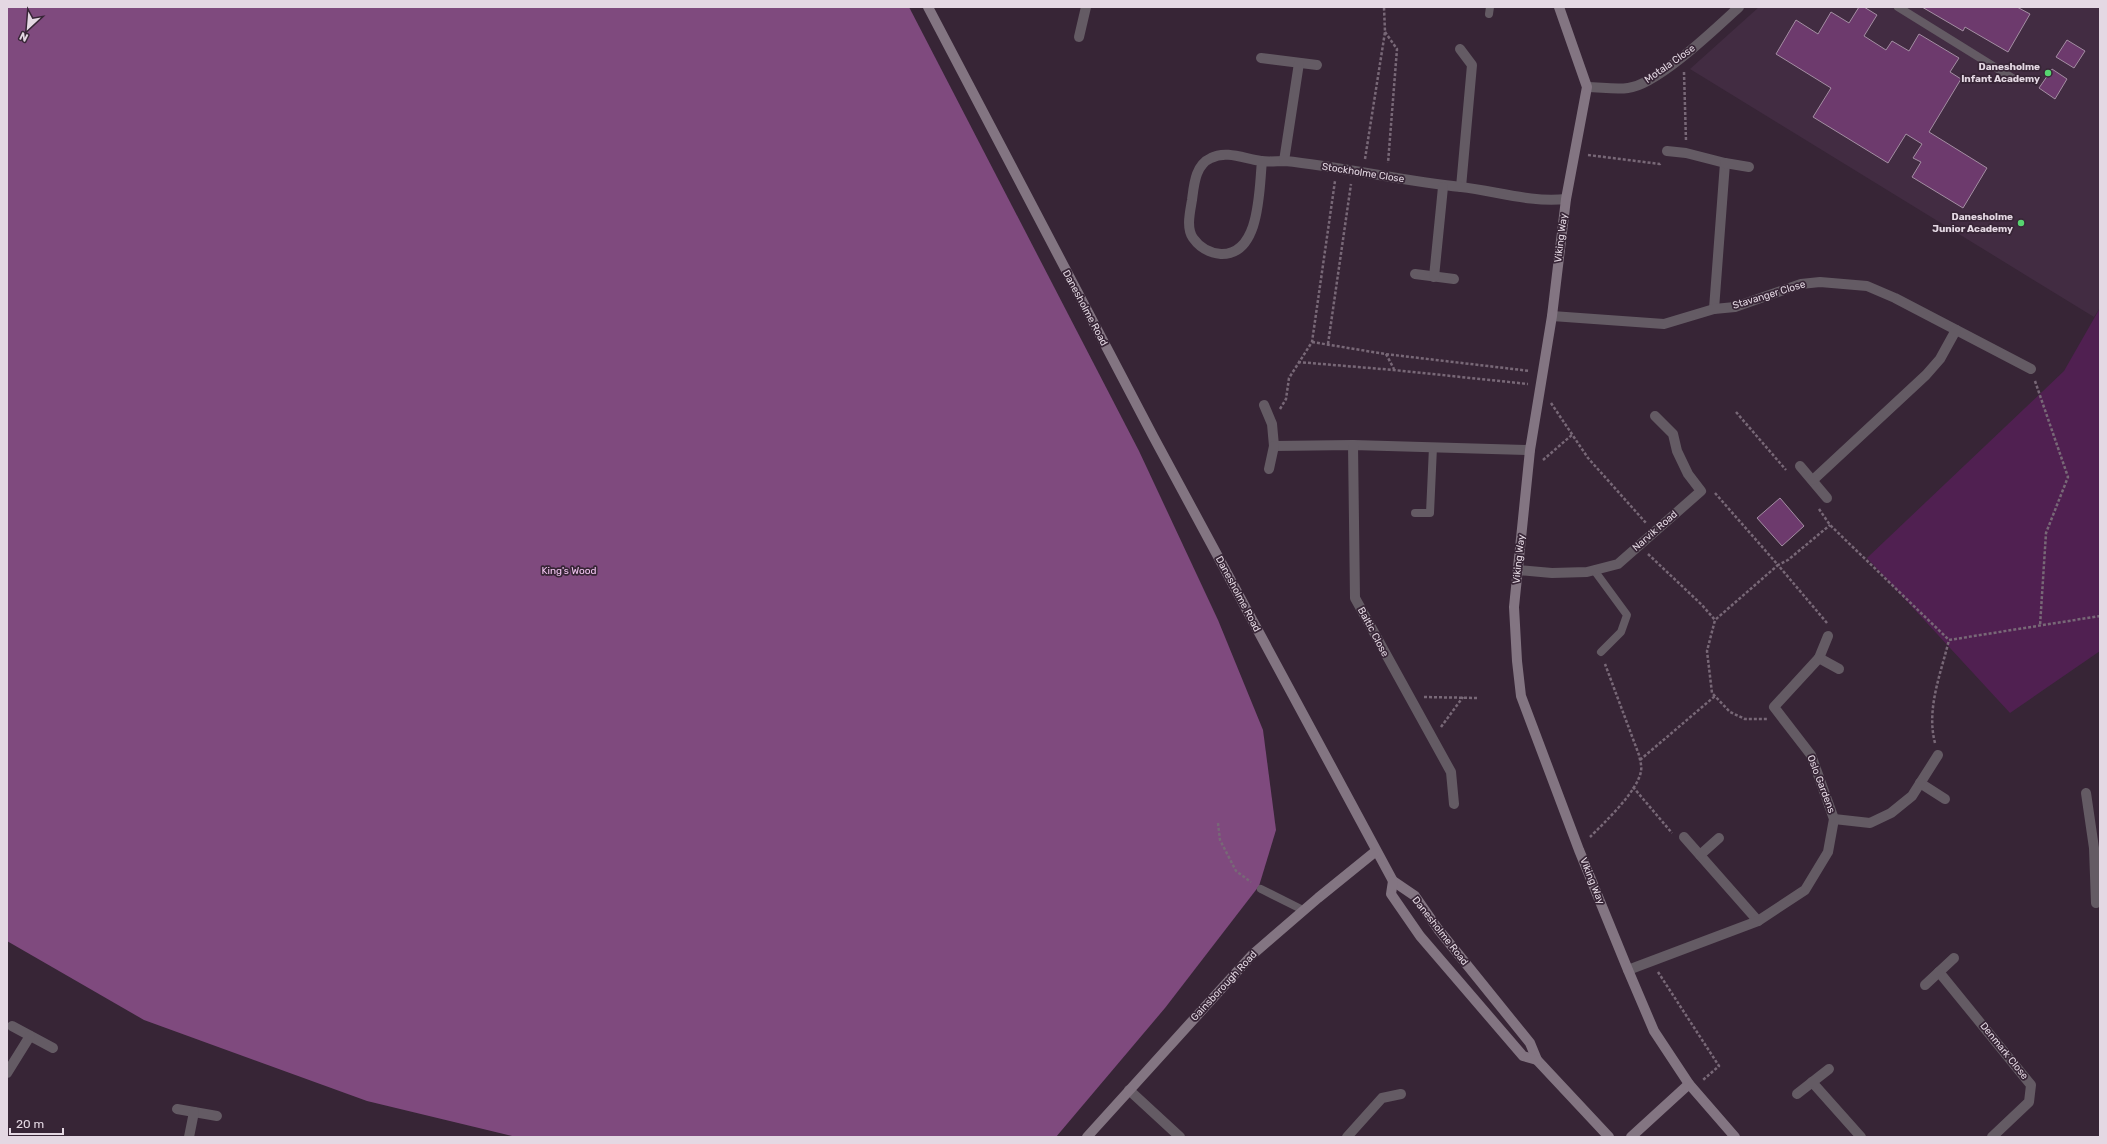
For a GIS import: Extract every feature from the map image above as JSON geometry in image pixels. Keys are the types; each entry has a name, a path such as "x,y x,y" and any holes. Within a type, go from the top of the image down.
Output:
{"street":[{"name":"Danesholme Road","path":"928,7 1146,422 1393,881 1415,896 1438,929 1530,1043 1537,1060 1609,1137"},
{"path":"1079,37 1086,7"},
{"name":"Viking Way","path":"1560,7 1587,87 1576,153 1566,199 1552,316 1530,450 1514,607 1514,635 1521,696 1577,843 1654,1031 1691,1086 1735,1137"},
{"name":"Motala Close","path":"1587,87 1628,88 1646,82 1684,56 1739,7"},
{"path":"1460,49 1472,65 1461,187"},
{"path":"1261,58 1317,65"},
{"path":"1284,161 1299,63"},
{"path":"1666,151 1686,153 1725,163 1749,167"},
{"name":"Stockholme Close","path":"1262,161 1252,231 1246,242 1237,250 1225,254 1215,254 1197,244 1192,236 1189,226 1195,182 1203,163 1211,158 1225,154 1262,161 1284,161 1443,187 1461,187 1548,201 1566,199"},
{"path":"1714,309 1725,163"},
{"path":"1434,276 1443,187"},
{"path":"1416,274 1454,279"},
{"name":"Stavanger Close","path":"1552,316 1664,324 1714,309 1735,307 1801,284 1820,282 1867,286 1895,298 2031,369"},
{"path":"1812,480 1926,375 1940,359 1956,330"},
{"path":"1264,405 1272,424 1274,446 1269,469"},
{"path":"1655,416 1673,434 1677,451 1688,474 1701,491"},
{"path":"1274,446 1353,444 1530,450"},
{"name":"Baltic Close","path":"1353,444 1355,598 1429,735 1451,772 1454,804"},
{"path":"1800,466 1827,498"},
{"name":"Narvik Road","path":"1518,570 1552,573 1594,570 1618,564 1701,491"},
{"name":"Oslo Gardens","path":"1628,970 1758,922 1805,890 1828,852 1834,819 1811,755 1774,707 1819,658 1828,636"},
{"path":"1819,658 1839,669"},
{"name":"Oslo Gardens","path":"1834,819 1870,823 1891,813 1912,796 1938,755"},
{"path":"1920,783 1945,799"},
{"path":"2086,793 2097,848 2096,902"},
{"path":"1684,837 1758,922"},
{"path":"1700,855 1718,838"},
{"name":"Gainsborough Road","path":"1088,1137 1252,955 1376,851"},
{"path":"1393,881 1391,894 1418,933 1523,1056 1537,1060"},
{"path":"1925,985 1954,958"},
{"name":"Denmark Close","path":"1939,972 2031,1085 2029,1102 1999,1135"},
{"path":"12,1026 53,1048"},
{"path":"7,1073 30,1036"},
{"path":"1797,1094 1829,1069"},
{"path":"1812,1082 1860,1137"},
{"path":"1631,1137 1691,1086"},
{"path":"1129,1090 1180,1137"},
{"path":"1348,1137 1382,1098 1401,1094"},
{"path":"177,1109 217,1116"},
{"path":"189,1137 194,1112"}],"lane":[{"path":"1898,7 2014,79"},
{"path":"1415,512 1430,513 1433,447"},
{"path":"1594,570 1627,614 1621,632 1601,652"},
{"path":"1261,889 1304,910"}],"path":[{"path":"1328,344 1357,172 1385,32 1384,7"},
{"path":"1385,32 1398,49 1387,177"},
{"path":"1684,56 1686,153"},
{"path":"1576,153 1660,164 1666,151"},
{"path":"1272,424 1286,399 1288,378 1312,342 1337,169"},
{"path":"1312,342 1386,354 1543,372"},
{"path":"1386,354 1394,370"},
{"path":"1298,362 1394,370 1540,387 1558,410 1588,458 1654,532"},
{"path":"2031,369 2068,477 2046,533 2040,626"},
{"path":"1736,412 1790,474"},
{"path":"1528,474 1573,434"},
{"path":"1701,491 1709,486 1836,634 1828,636"},
{"path":"1818,508 1830,524 1949,640"},
{"path":"1784,720 1745,719 1730,712 1712,693 1707,651 1715,620 1778,565 1788,560 1830,524"},
{"path":"1639,545 1702,605 1715,620"},
{"path":"1949,640 2100,616"},
{"path":"1938,755 1932,731 1934,698 1949,640"},
{"path":"1590,837 1611,817 1633,787 1641,771 1640,760 1601,652"},
{"path":"1408,696 1477,698"},
{"path":"1640,760 1715,696"},
{"path":"1429,735 1439,730 1463,697"},
{"path":"1633,787 1674,836 1684,837"},
{"path":"1218,823 1220,840 1236,871 1261,889"},
{"path":"1651,961 1719,1066 1691,1086"}],"shaded area":[{"name":"Danesholme Junior Academy","path":"1759,7 2100,7 2100,308 2094,317 1690,69"},
{"path":"2100,308 2100,651 2010,713 1867,558 2064,371"}],"green space":[{"name":"King's Wood","path":"7,7 909,7 1139,451 1218,620 1263,730 1276,830 1259,886 1165,1008 1056,1137 516,1137 367,1101 144,1020 7,941"}],"building":[{"path":"1859,7 1864,7 1877,15 1864,36 1886,50 1892,41 1909,51 1919,34 1959,58 1950,72 1961,79 1929,132 1987,168 1963,208 1912,177 1921,162 1913,158 1922,144 1906,134 1888,163 1813,117 1831,88 1776,54 1796,20 1818,34 1831,12 1849,23"},
{"path":"1922,7 2017,7 2030,14 2008,52 1965,27 1963,31"},
{"path":"2067,40 2085,51 2074,68 2056,57"},
{"path":"2052,69 2067,79 2055,99 2039,88"},
{"path":"1780,498 1804,526 1782,546 1757,518"}],"place":[{"name":"Danesholme Infant Academy","path":"2048,73"},
{"name":"Danesholme Junior Academy","path":"2021,223"}]}
